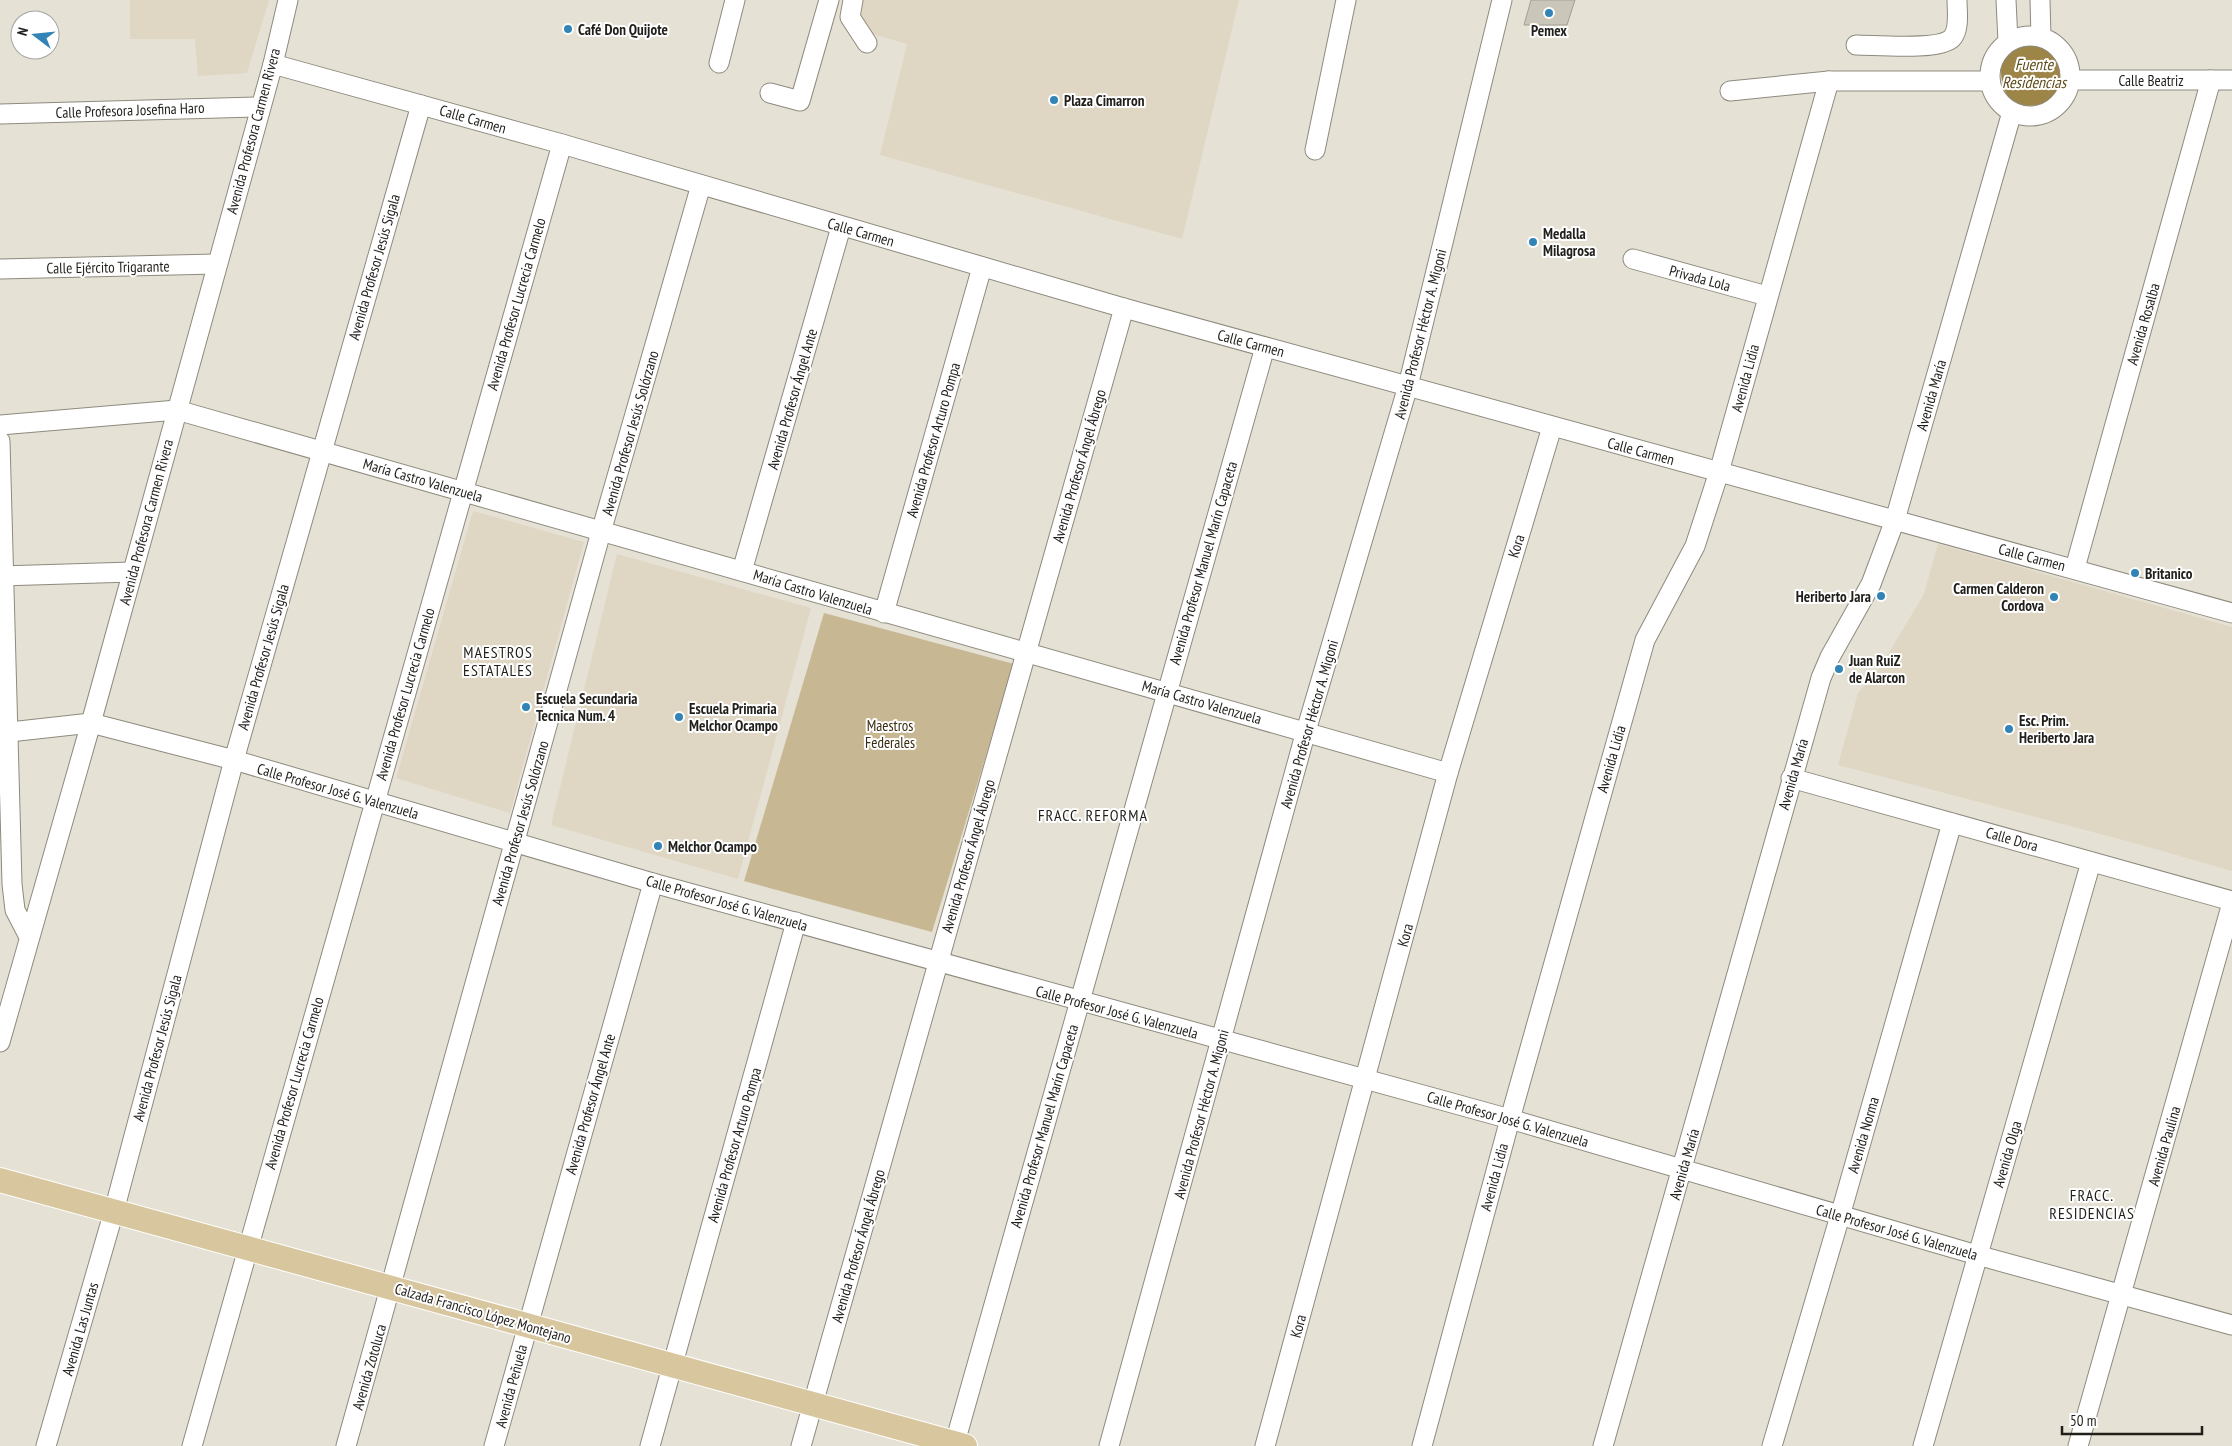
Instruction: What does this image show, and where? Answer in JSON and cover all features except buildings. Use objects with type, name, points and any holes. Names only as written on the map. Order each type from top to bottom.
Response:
[{"type":"main road","name":"Calzada Francisco López Montejano","points":[[0,1180],[958,1445]]},
{"type":"street","name":"Avenida Profesora Carmen Rivera","points":[[0,1040],[91,723],[216,264],[273,64],[288,0]]},
{"type":"street","points":[[719,63],[735,0]]},
{"type":"street","points":[[770,93],[800,101],[829,0]]},
{"type":"street","points":[[853,0],[850,17],[867,43]]},
{"type":"street","points":[[1315,150],[1346,0]]},
{"type":"street","name":"Avenida Profesor Héctor A. Migoni","points":[[1109,1446],[1306,731],[1408,386],[1502,0]]},
{"type":"street","points":[[1856,45],[1940,45],[1953,37],[1957,24],[1957,0]]},
{"type":"street","points":[[2006,0],[2008,42]]},
{"type":"street","points":[[2040,0],[2041,37]]},
{"type":"street","points":[[2018,37],[2041,37],[2054,43],[2064,53],[2070,66],[2070,80],[2066,95],[2056,107],[2042,115],[2027,117],[2012,112],[1997,99],[1990,81],[1994,59],[2008,42],[2018,37]]},
{"type":"street","name":"Calle Carmen","points":[[273,64],[562,144],[1124,308],[2075,568],[2232,613]]},
{"type":"street","name":"Calle Beatriz","points":[[2070,80],[2232,80]]},
{"type":"street","name":"Avenida Rosalba","points":[[2075,568],[2211,80]]},
{"type":"street","points":[[1730,91],[1829,82],[1990,81]]},
{"type":"street","name":"Avenida Lidia","points":[[1422,1446],[1510,1119],[1645,640],[1695,546],[1719,472],[1767,296],[1829,82]]},
{"type":"street","name":"Avenida Profesor Jesús Sigala","points":[[114,1211],[234,760],[421,105]]},
{"type":"street","name":"Calle Profesora Josefina Haro","points":[[0,114],[260,107]]},
{"type":"street","name":"Avenida María","points":[[1604,1446],[1791,778],[1824,671],[1871,584],[1895,520],[2012,112]]},
{"type":"street","name":"Avenida Profesor Lucrecia Carmelo","points":[[192,1446],[562,144]]},
{"type":"street","name":"Avenida Profesor Jesús Solórzano","points":[[391,1288],[601,532],[701,185]]},
{"type":"street","name":"Avenida Profesor Ángel Ante","points":[[742,571],[842,227]]},
{"type":"street","name":"Privada Lola","points":[[1633,259],[1767,296]]},
{"type":"street","name":"Calle Ejército Trigarante","points":[[0,269],[216,264]]},
{"type":"street","name":"Avenida Profesor Arturo Pompa","points":[[884,613],[982,267]]},
{"type":"street","name":"Avenida Profesor Ángel Ábrego","points":[[801,1446],[1124,308]]},
{"type":"street","name":"Avenida Profesor Manuel Marín Capaceta","points":[[958,1445],[1079,1002],[1265,347]]},
{"type":"street","points":[[0,425],[177,410]]},
{"type":"street","name":"María Castro Valenzuela","points":[[177,410],[1448,773]]},
{"type":"street","name":"Kora","points":[[1265,1446],[1448,773],[1552,426]]},
{"type":"street","points":[[0,441],[6,885],[15,910],[29,936]]},
{"type":"street","points":[[2,576],[132,572]]},
{"type":"street","name":"Calle Profesor José G. Valenzuela","points":[[4,733],[91,723],[234,760],[653,882],[1079,1002],[1510,1119],[1840,1216],[2232,1325]]},
{"type":"street","name":"Calle Dora","points":[[1791,778],[2232,902]]},
{"type":"street","name":"Avenida Norma","points":[[1772,1446],[1952,823]]},
{"type":"street","name":"Avenida Olga","points":[[1923,1446],[2091,862]]},
{"type":"street","name":"Avenida Profesor Ángel Ante","points":[[527,1325],[653,882]]},
{"type":"street","name":"Avenida Paulina","points":[[2078,1446],[2120,1295],[2157,1174],[2232,902]]},
{"type":"street","name":"Avenida Profesor Arturo Pompa","points":[[650,1446],[796,922]]},
{"type":"street","name":"Avenida Las Juntas","points":[[46,1446],[114,1211]]},
{"type":"street","name":"Avenida Zotoluca","points":[[346,1446],[391,1288]]},
{"type":"street","name":"Avenida Peñuela","points":[[494,1446],[527,1325]]},
{"type":"shaded area","points":[[130,0],[269,0],[247,73],[198,76],[195,39],[130,39]]},
{"type":"shaded area","name":"Plaza Cimarron","points":[[858,0],[1239,0],[1182,239],[880,155],[907,44],[850,27]]},
{"type":"shaded area","points":[[473,511],[584,542],[510,813],[396,778]]},
{"type":"shaded area","name":"Esc. Prim. Heriberto Jara","points":[[1938,544],[2232,627],[2232,871],[2138,844],[1838,765],[1858,693],[1879,669],[1924,594]]},
{"type":"shaded area","name":"Escuela Primaria Melchor Ocampo","points":[[617,554],[811,608],[738,879],[551,825]]},
{"type":"green space","name":"Maestros Federales","points":[[824,613],[1014,664],[932,932],[744,881]]},
{"type":"water","name":"Fuente Residencias","points":[[2039,40],[2052,43],[2061,51],[2068,65],[2065,89],[2052,104],[2020,106],[2011,100],[2006,93],[2001,74],[2001,64],[2009,48],[2016,43]]},
{"type":"place","name":"Pemex","points":[[1549,13]]},
{"type":"place","name":"Café Don Quijote","points":[[568,29]]},
{"type":"place","name":"Plaza Cimarron","points":[[1054,100]]},
{"type":"place","name":"Medalla Milagrosa","points":[[1533,242]]},
{"type":"place","name":"Britanico","points":[[2135,573]]},
{"type":"place","name":"Heriberto Jara","points":[[1881,596]]},
{"type":"place","name":"Carmen Calderon Cordova","points":[[2054,597]]},
{"type":"place","name":"Juan RuiZ de Alarcon","points":[[1839,669]]},
{"type":"place","name":"Escuela Secundaria Tecnica Num. 4","points":[[526,707]]},
{"type":"place","name":"Escuela Primaria Melchor Ocampo","points":[[679,717]]},
{"type":"place","name":"Esc. Prim. Heriberto Jara","points":[[2009,729]]},
{"type":"place","name":"Melchor Ocampo","points":[[658,846]]},
{"type":"district","name":"MAESTROS ESTATALES","points":[[498,661]]},
{"type":"district","name":"FRACC. REFORMA","points":[[1093,815]]},
{"type":"district","name":"FRACC. RESIDENCIAS","points":[[2092,1204]]}]
